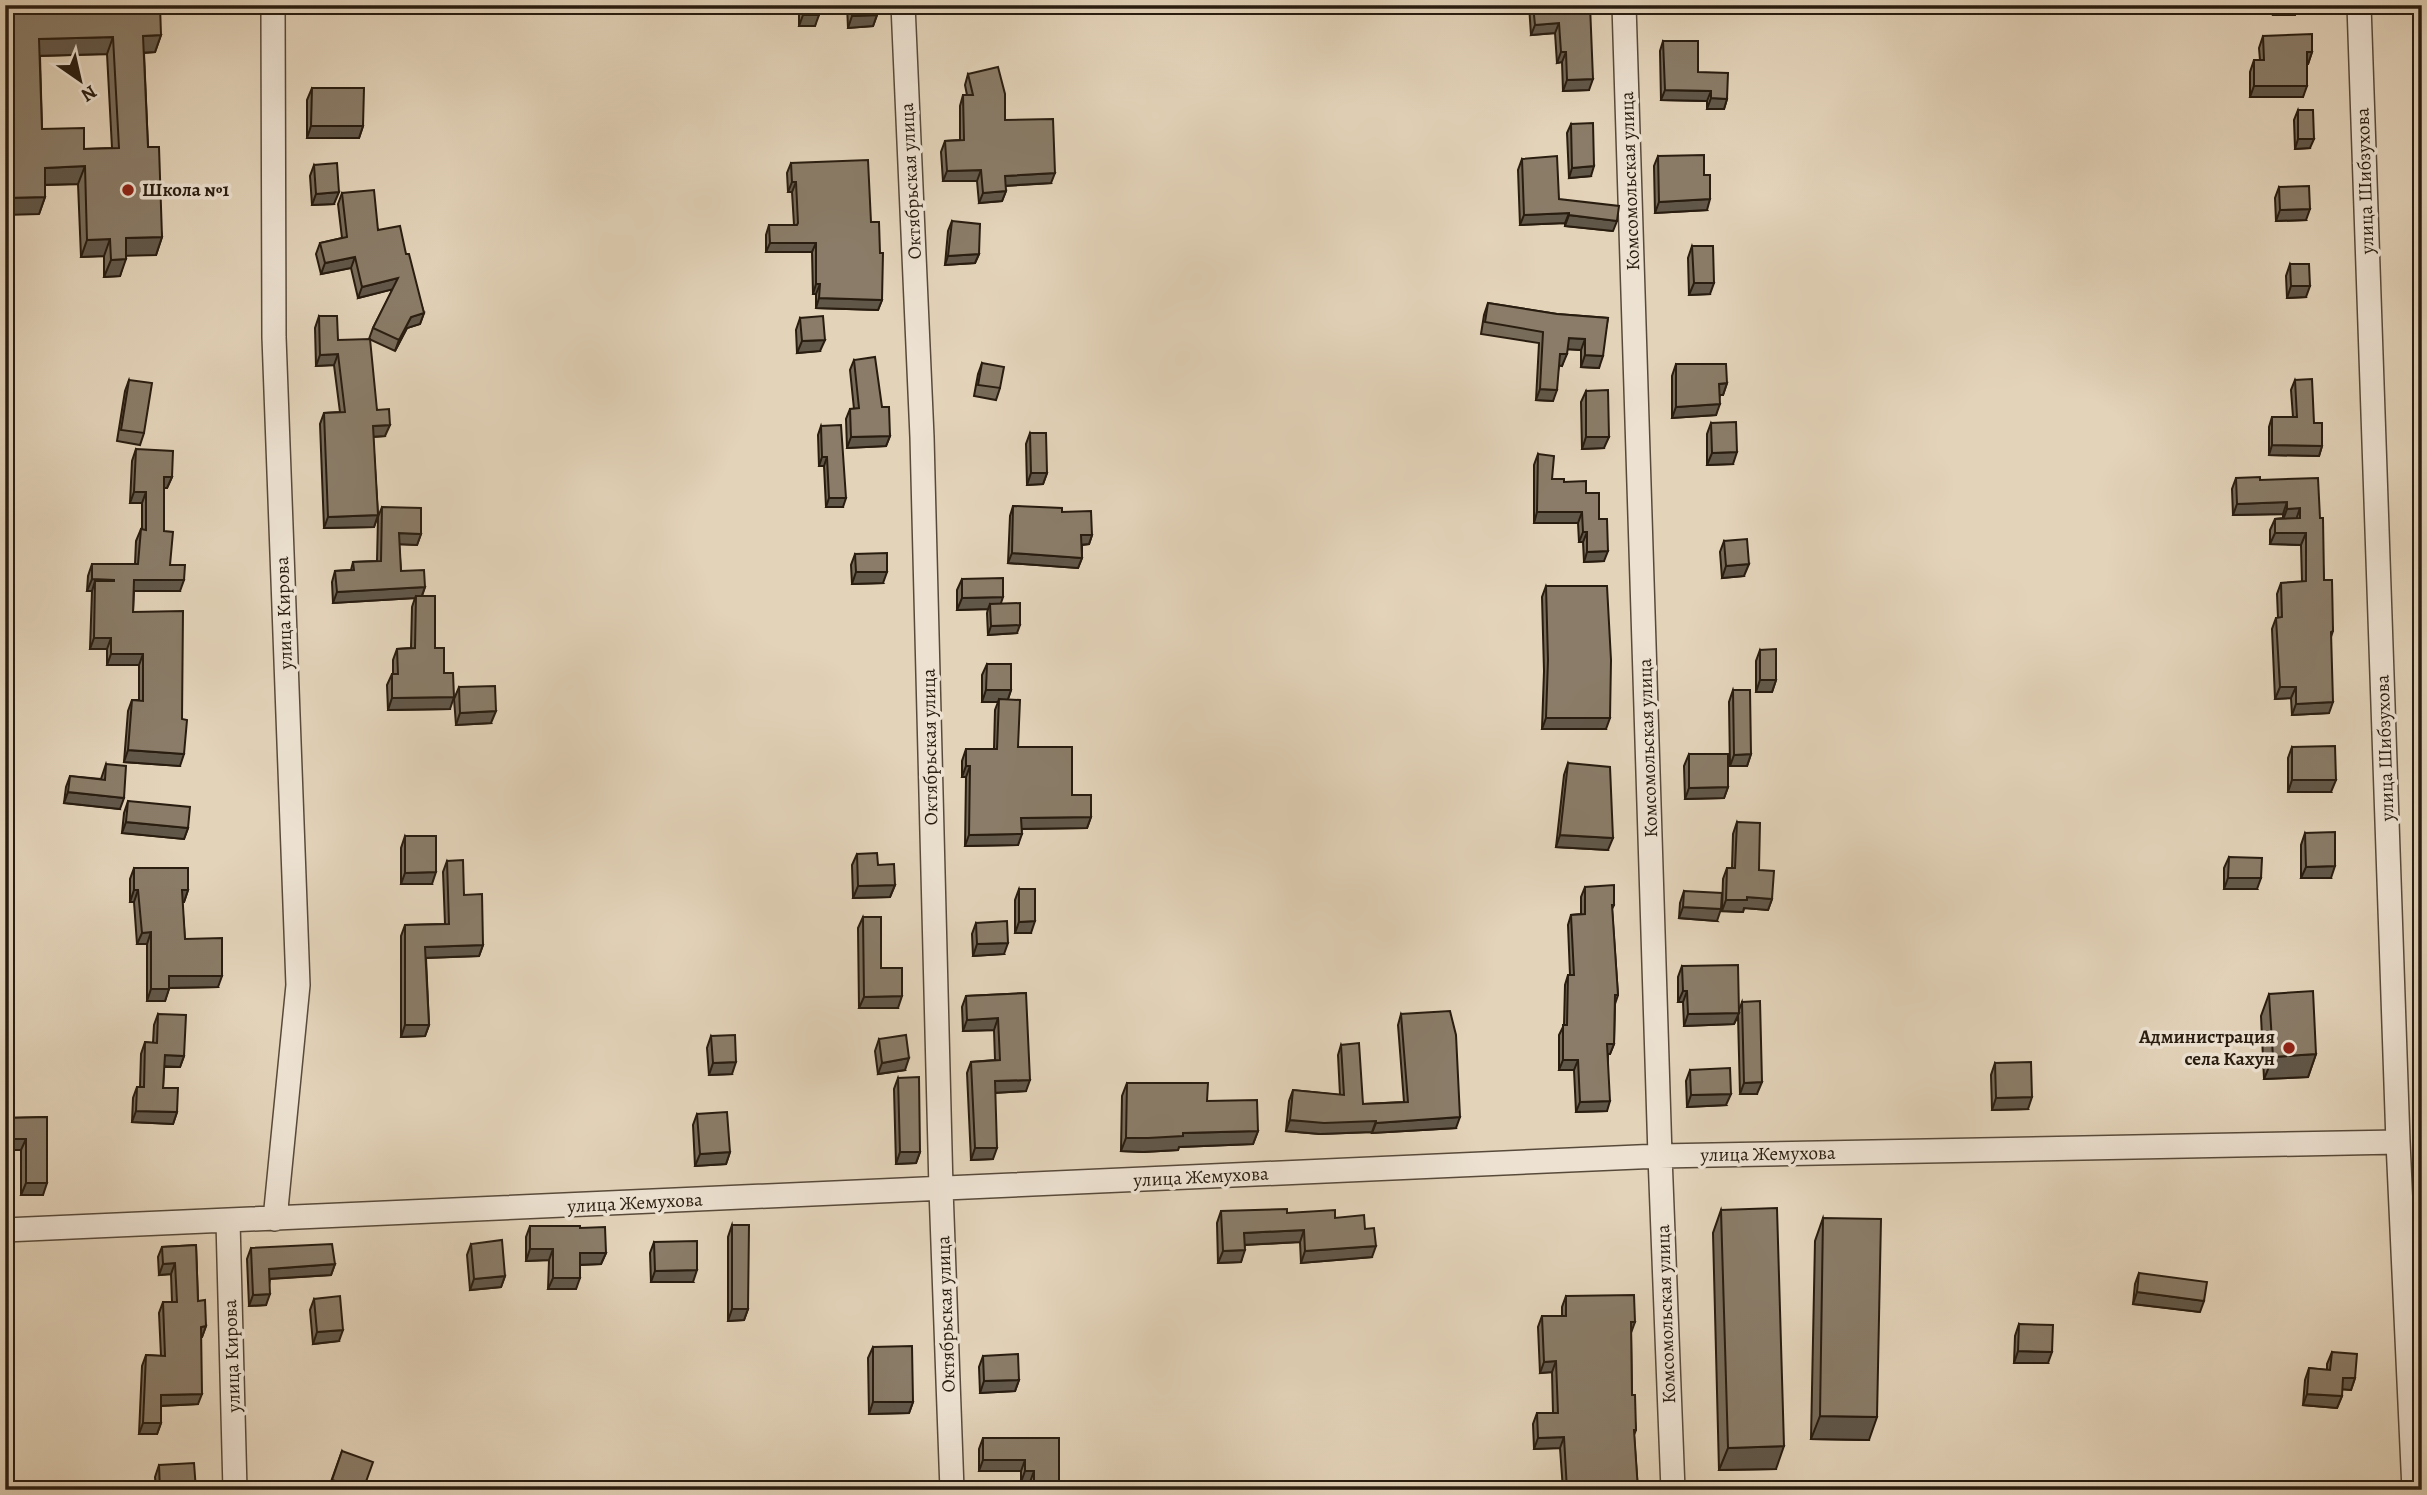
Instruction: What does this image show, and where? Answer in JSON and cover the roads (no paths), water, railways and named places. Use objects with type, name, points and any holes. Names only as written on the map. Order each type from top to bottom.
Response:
[{"type":"street","name":"улица Кирова","points":[[273,5],[274,337],[298,985],[275,1219]]},
{"type":"street","name":"Октябрьская улица","points":[[903,5],[922,437],[952,1490]]},
{"type":"street","name":"Комсомольская улица","points":[[1624,5],[1673,1490]]},
{"type":"street","name":"улица Шибзухова","points":[[2359,5],[2398,1142],[2414,1490]]},
{"type":"street","name":"улица Жемухова","points":[[5,1230],[1660,1156],[2398,1142]]},
{"type":"street","name":"улица Кирова","points":[[228,1221],[235,1490]]},
{"type":"place","name":"Школа №1","points":[[128,190]]},
{"type":"place","name":"Администрация села Кахун","points":[[2289,1048]]}]
